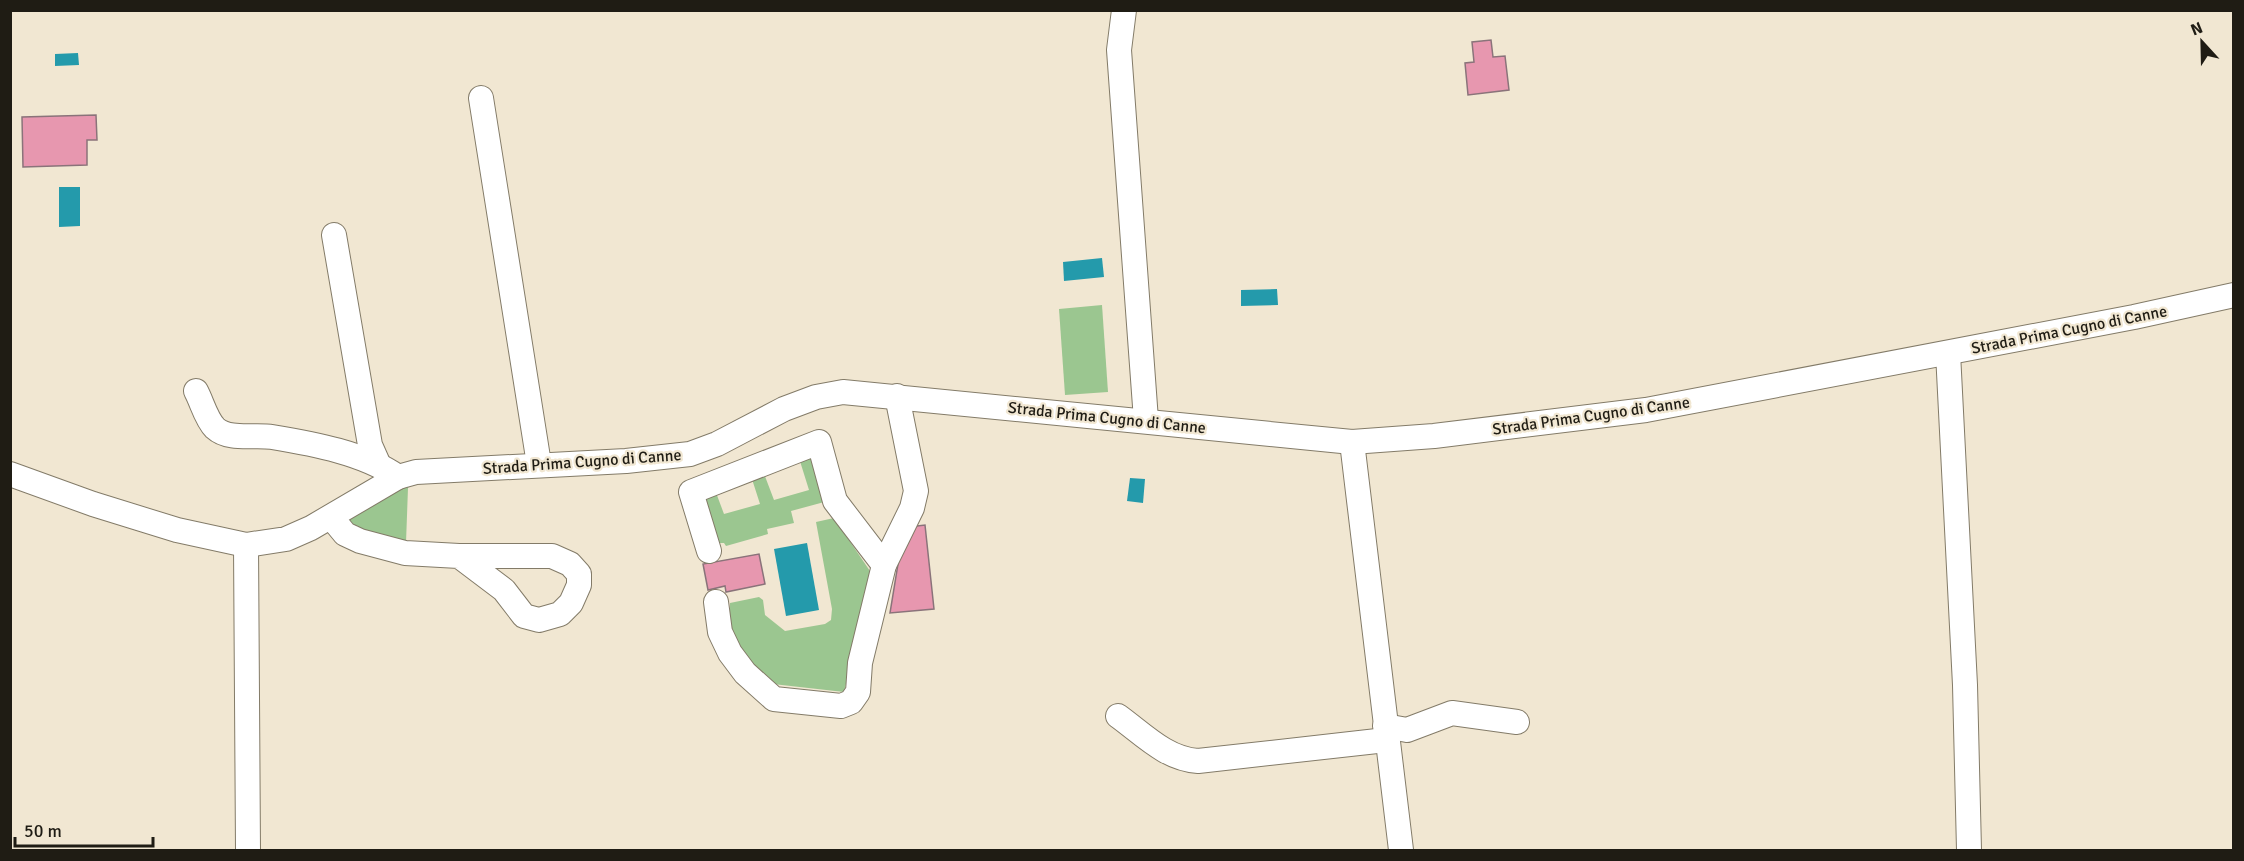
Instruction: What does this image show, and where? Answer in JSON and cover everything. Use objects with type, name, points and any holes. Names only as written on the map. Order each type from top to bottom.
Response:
[{"type":"street","points":[[1124,10],[1119,50],[1146,420]]},
{"type":"street","points":[[480,98],[539,464]]},
{"type":"street","points":[[334,235],[370,445],[378,463]]},
{"type":"street","name":"Strada Prima Cugno di Canne","points":[[10,474],[93,504],[177,530],[246,546],[286,539],[331,517],[398,477],[434,469],[626,461],[690,454],[717,444],[784,409],[816,396],[843,392],[1352,442],[1434,436],[1646,410],[1948,353],[2234,295]]},
{"type":"street","points":[[1948,353],[1965,685],[1970,850]]},
{"type":"street","points":[[196,391],[214,427],[225,435],[270,436],[378,463],[398,477]]},
{"type":"street","points":[[716,602],[720,632],[730,653],[745,673],[774,699],[841,706],[851,702],[858,692],[860,663],[884,565],[912,508],[916,491],[897,396]]},
{"type":"street","points":[[709,551],[691,492],[819,442],[835,501],[884,565]]},
{"type":"street","points":[[1352,442],[1401,850]]},
{"type":"street","points":[[331,517],[345,534],[360,541],[405,554],[459,556]]},
{"type":"street","points":[[246,546],[248,850]]},
{"type":"street","points":[[1118,716],[1167,753],[1184,760],[1198,761],[1407,730],[1452,713],[1517,722]]},
{"type":"green space","points":[[1102,305],[1108,392],[1065,395],[1059,309]]},
{"type":"green space","points":[[814,452],[828,501],[791,511],[794,523],[767,529],[768,534],[726,546],[724,543],[718,543],[700,495],[715,490],[724,514],[760,504],[751,476],[763,471],[774,500],[809,490],[799,458]]},
{"type":"green space","points":[[411,482],[408,488],[406,543],[360,531],[344,517]]},
{"type":"green space","points":[[834,518],[872,574],[844,692],[773,684],[740,651],[730,626],[730,603],[759,597],[763,600],[765,615],[785,631],[825,624],[831,620],[832,609],[816,522]]},
{"type":"water","points":[[78,53],[79,65],[55,66],[55,54]]},
{"type":"water","points":[[59,187],[80,187],[80,226],[59,227]]},
{"type":"water","points":[[1102,258],[1104,277],[1064,281],[1063,262]]},
{"type":"water","points":[[1277,289],[1278,305],[1241,306],[1241,290]]},
{"type":"water","points":[[1130,478],[1145,479],[1143,503],[1127,501]]},
{"type":"water","points":[[807,543],[819,610],[786,616],[774,549]]},
{"type":"building","points":[[1491,40],[1493,57],[1505,56],[1509,90],[1468,95],[1465,63],[1474,62],[1472,42]]},
{"type":"building","points":[[96,115],[97,140],[87,140],[87,165],[23,167],[22,117]]},
{"type":"building","points":[[925,525],[934,609],[890,613],[899,558],[909,527]]},
{"type":"building","points":[[759,554],[765,584],[726,592],[725,586],[708,590],[703,564]]}]
